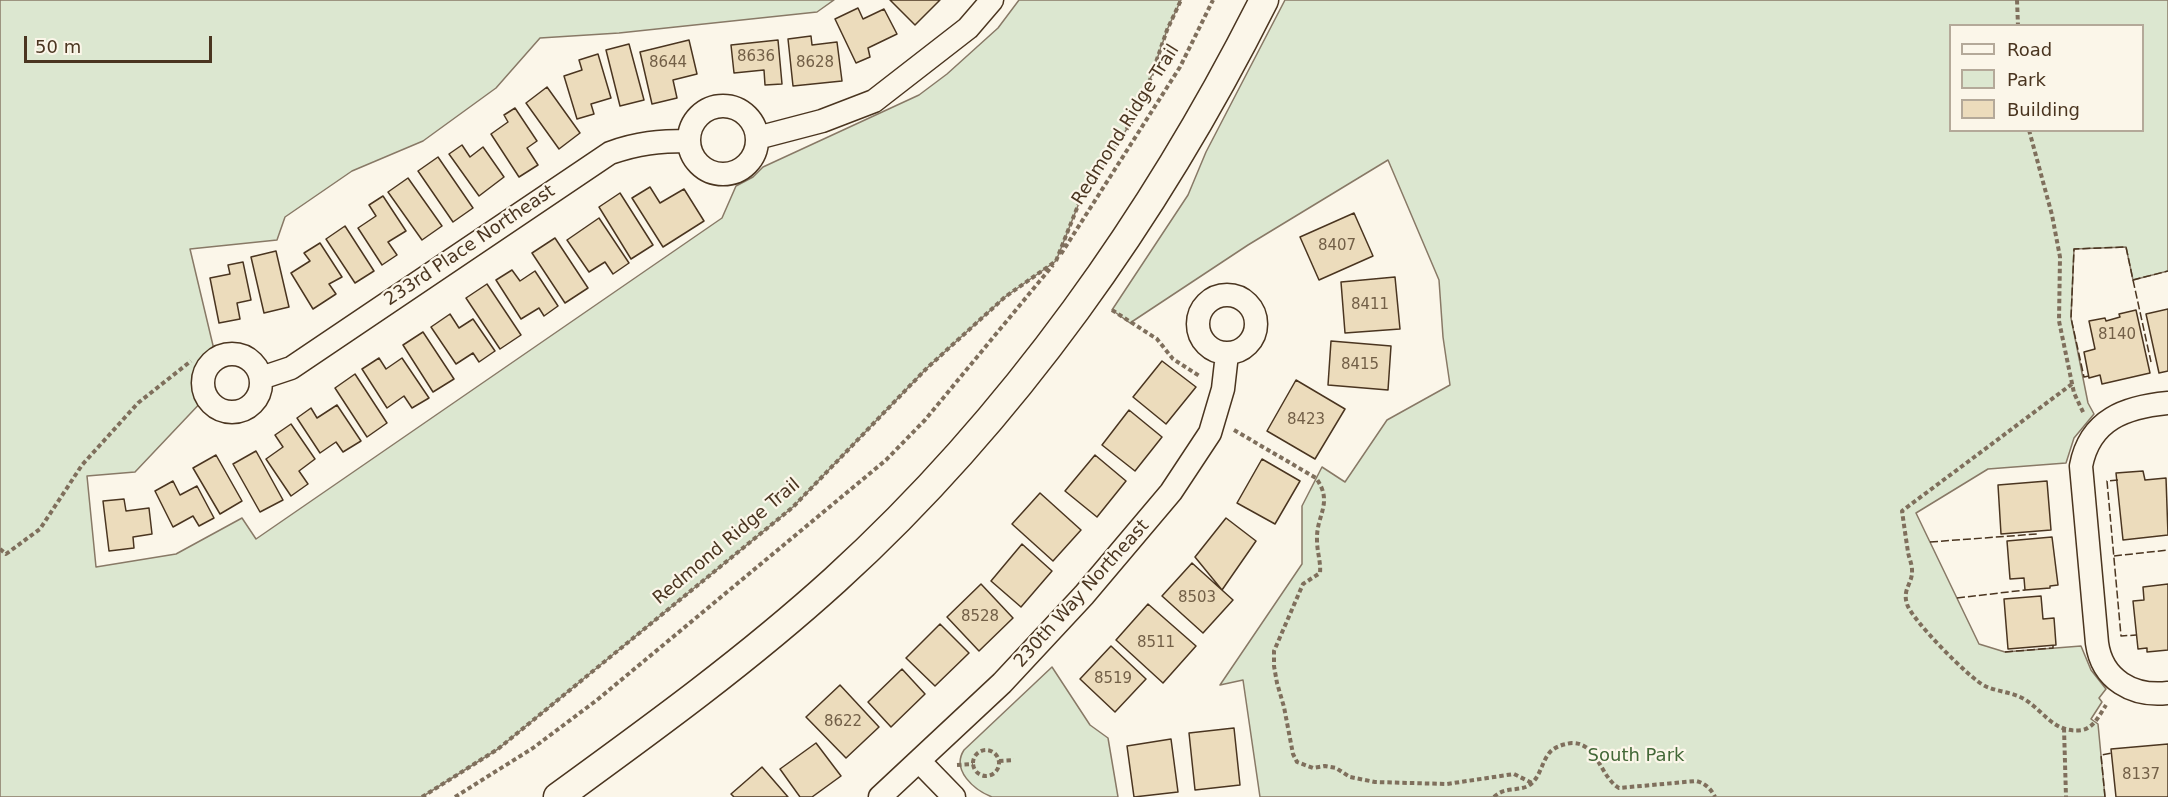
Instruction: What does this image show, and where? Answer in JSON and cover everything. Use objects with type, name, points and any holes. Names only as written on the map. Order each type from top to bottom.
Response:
[{"type":"street","points":[[757,138],[822,121],[874,101],[968,28],[992,0]]},
{"type":"street","points":[[558,797],[756,649],[826,588],[902,516],[970,441],[1032,367],[1090,289],[1142,213],[1185,146],[1264,0]]},
{"type":"street","points":[[728,106],[748,117],[757,138],[756,149],[744,167],[725,174],[715,174],[702,167],[695,160],[689,141],[690,130],[696,119],[705,111],[728,106]]},
{"type":"street","name":"233rd Place Northeast","points":[[261,378],[291,368],[610,153],[632,145],[658,141],[689,141]]},
{"type":"street","name":"230th Way Northeast","points":[[880,797],[1010,675],[1084,595],[1171,492],[1210,433],[1219,408],[1227,354]]},
{"type":"street","points":[[2168,403],[2140,407],[2093,425],[2081,465],[2098,650],[2108,669],[2121,684],[2136,692],[2168,693]]},
{"type":"street","points":[[919,761],[954,797]]},
{"type":"path","name":"Redmond Ridge Trail","points":[[422,797],[498,749],[793,507],[927,368],[1005,297],[1056,261],[1081,198],[1140,109],[1167,30],[1181,0]]},
{"type":"path","name":"Redmond Ridge Trail","points":[[455,797],[533,748],[597,700],[886,460],[925,420],[1056,261],[1180,67],[1212,0]]},
{"type":"path","points":[[2017,0],[2018,24]]},
{"type":"path","points":[[2030,132],[2052,215],[2060,257],[2059,321],[2072,384],[2079,405],[2093,425]]},
{"type":"path","points":[[1112,310],[1156,339],[1173,359],[1199,376]]},
{"type":"path","points":[[0,549],[6,554],[40,529],[82,465],[138,403],[191,361]]},
{"type":"path","points":[[2072,384],[1902,512],[1913,568],[1912,578],[1906,587],[1907,606],[1934,639],[1972,677],[1984,686],[2019,696],[2055,726],[2073,730],[2085,729],[2093,723],[2106,705]]},
{"type":"path","points":[[1232,429],[1316,478],[1323,488],[1325,504],[1317,538],[1320,573],[1303,584],[1274,651],[1277,683],[1293,754],[1297,762],[1313,768],[1325,765],[1336,768],[1350,777],[1376,782],[1447,784],[1514,774],[1532,783]]},
{"type":"path","points":[[2064,728],[2066,797]]},
{"type":"path","points":[[1494,797],[1503,790],[1524,787],[1532,783],[1551,751],[1565,743],[1578,743],[1591,750],[1608,780],[1619,788],[1696,781],[1702,782],[1711,789],[1715,797]]},
{"type":"path","points":[[973,764],[976,755],[987,750],[995,754],[999,761]]},
{"type":"path","points":[[999,761],[1014,760]]},
{"type":"path","points":[[973,764],[979,773],[987,776],[994,772],[999,761]]},
{"type":"path","points":[[957,765],[973,764]]},
{"type":"green space","points":[[0,0],[834,0],[817,12],[619,33],[540,38],[496,88],[423,141],[352,171],[285,217],[277,240],[190,249],[216,358],[204,376],[206,397],[135,472],[87,476],[96,567],[176,554],[242,518],[256,539],[722,218],[736,186],[753,177],[763,167],[919,95],[947,74],[998,28],[1019,0],[1181,0],[1167,30],[1140,109],[1081,198],[1056,261],[1005,297],[927,368],[793,507],[498,749],[422,797],[0,797]]},
{"type":"green space","name":"South Park","points":[[1285,0],[2168,0],[2168,271],[2133,280],[2126,247],[2074,249],[2071,318],[2088,403],[2094,414],[2074,438],[2066,463],[1988,469],[1916,513],[1979,644],[2005,652],[2081,646],[2091,670],[2106,689],[2099,698],[2102,702],[2091,719],[2098,724],[2105,797],[1260,797],[1243,680],[1220,685],[1302,564],[1302,506],[1322,467],[1345,482],[1387,420],[1450,385],[1443,337],[1439,280],[1388,160],[1248,245],[1130,323],[1112,310],[1188,195],[1206,152]]},
{"type":"green space","points":[[1052,667],[1090,725],[1108,738],[1118,797],[992,797],[978,790],[962,772],[960,765],[964,750]]},
{"type":"building","points":[[890,0],[940,0],[915,25]]},
{"type":"building","points":[[858,8],[863,19],[884,9],[897,34],[868,48],[870,57],[856,63],[835,19]]},
{"type":"building","points":[[811,36],[812,45],[837,42],[842,81],[793,86],[788,39]]},
{"type":"building","points":[[689,40],[697,74],[673,80],[677,98],[652,104],[640,52]]},
{"type":"building","points":[[778,40],[782,84],[765,85],[764,70],[734,73],[731,45]]},
{"type":"building","points":[[629,44],[644,100],[620,106],[606,50]]},
{"type":"building","points":[[598,54],[611,98],[591,104],[594,114],[577,119],[564,76],[582,70],[579,60]]},
{"type":"building","points":[[547,87],[580,133],[559,149],[526,103]]},
{"type":"building","points":[[515,108],[537,141],[527,148],[538,165],[519,177],[491,134],[508,122],[504,115]]},
{"type":"building","points":[[462,145],[470,157],[483,147],[504,177],[479,196],[449,154]]},
{"type":"building","points":[[438,157],[473,208],[453,222],[418,171]]},
{"type":"building","points":[[408,178],[442,226],[422,240],[388,192]]},
{"type":"building","points":[[650,187],[660,203],[684,189],[704,221],[663,247],[632,198]]},
{"type":"building","points":[[620,193],[653,245],[631,259],[599,207]]},
{"type":"building","points":[[383,196],[406,231],[388,242],[397,255],[382,265],[358,228],[376,216],[369,205]]},
{"type":"building","points":[[1354,213],[1373,256],[1319,280],[1300,237]]},
{"type":"building","points":[[599,218],[629,263],[613,274],[605,262],[589,272],[567,240]]},
{"type":"building","points":[[345,226],[374,271],[355,283],[326,239]]},
{"type":"building","points":[[555,238],[588,288],[565,303],[532,253]]},
{"type":"building","points":[[320,243],[342,277],[329,284],[336,294],[313,309],[291,273],[310,261],[304,253]]},
{"type":"building","points":[[276,251],[289,307],[264,313],[251,257]]},
{"type":"building","points":[[243,262],[251,300],[237,303],[240,319],[219,323],[210,278],[230,274],[228,265]]},
{"type":"building","points":[[512,270],[520,281],[535,271],[558,306],[544,316],[539,308],[521,319],[496,280]]},
{"type":"building","points":[[1395,277],[1400,329],[1345,333],[1341,282]]},
{"type":"building","points":[[487,284],[521,335],[500,349],[466,298]]},
{"type":"building","points":[[2168,309],[2168,371],[2159,373],[2146,314]]},
{"type":"building","points":[[2136,310],[2150,373],[2102,384],[2100,375],[2089,378],[2084,352],[2095,349],[2089,321],[2105,318],[2106,321],[2120,317],[2119,314]]},
{"type":"building","points":[[450,314],[459,328],[473,319],[495,351],[479,362],[473,353],[456,364],[431,327]]},
{"type":"building","points":[[423,332],[454,379],[433,392],[403,345]]},
{"type":"building","points":[[1331,341],[1391,346],[1388,390],[1328,385]]},
{"type":"building","points":[[379,358],[386,369],[402,358],[429,398],[412,408],[404,396],[387,408],[362,369]]},
{"type":"building","points":[[1162,361],[1196,387],[1166,424],[1133,397]]},
{"type":"building","points":[[355,374],[387,423],[367,437],[335,388]]},
{"type":"building","points":[[1296,380],[1345,409],[1315,459],[1267,431]]},
{"type":"building","points":[[337,405],[361,441],[343,452],[336,442],[320,453],[297,418],[311,408],[317,418]]},
{"type":"building","points":[[1129,410],[1162,437],[1135,471],[1102,445]]},
{"type":"building","points":[[291,424],[315,459],[299,471],[308,484],[291,496],[266,459],[283,447],[275,435]]},
{"type":"building","points":[[256,451],[283,500],[260,512],[233,464]]},
{"type":"building","points":[[216,455],[242,501],[220,514],[193,468]]},
{"type":"building","points":[[1095,455],[1126,481],[1097,517],[1065,491]]},
{"type":"building","points":[[1262,459],[1300,481],[1275,524],[1237,503]]},
{"type":"building","points":[[2143,471],[2145,480],[2166,478],[2168,535],[2123,540],[2116,473]]},
{"type":"building","points":[[173,481],[180,495],[197,486],[214,518],[199,526],[193,516],[173,527],[155,491]]},
{"type":"building","points":[[2047,481],[2051,530],[2001,534],[1998,485]]},
{"type":"building","points":[[1040,493],[1081,530],[1053,561],[1012,524]]},
{"type":"building","points":[[124,499],[126,511],[149,508],[152,534],[133,537],[134,548],[109,551],[103,501]]},
{"type":"building","points":[[1226,518],[1256,541],[1222,590],[1195,557]]},
{"type":"building","points":[[2052,537],[2058,585],[2025,590],[2024,578],[2010,579],[2007,541]]},
{"type":"building","points":[[1022,544],[1052,571],[1021,607],[991,581]]},
{"type":"building","points":[[1192,563],[1233,600],[1203,633],[1162,596]]},
{"type":"building","points":[[981,584],[1013,618],[979,651],[947,617]]},
{"type":"building","points":[[2168,584],[2168,650],[2147,652],[2147,648],[2138,649],[2133,601],[2144,600],[2143,587]]},
{"type":"building","points":[[2041,596],[2043,619],[2054,618],[2056,645],[2008,649],[2004,599]]},
{"type":"building","points":[[1148,604],[1196,646],[1163,683],[1116,640]]},
{"type":"building","points":[[940,624],[969,653],[935,686],[906,658]]},
{"type":"building","points":[[1111,646],[1146,679],[1115,712],[1080,679]]},
{"type":"building","points":[[902,669],[925,694],[891,727],[868,702]]},
{"type":"building","points":[[840,685],[879,727],[846,758],[806,717]]},
{"type":"building","points":[[1234,728],[1240,785],[1195,790],[1189,733]]},
{"type":"building","points":[[1171,739],[1178,792],[1134,797],[1127,746]]},
{"type":"building","points":[[816,743],[841,776],[812,797],[800,797],[780,769]]},
{"type":"building","points":[[2168,744],[2168,797],[2116,797],[2111,749]]},
{"type":"building","points":[[762,767],[788,797],[734,797],[731,794]]},
{"type":"fence","points":[[2089,376],[2084,377],[2071,318],[2074,249],[2126,247],[2133,280],[2168,271]]},
{"type":"fence","points":[[2133,280],[2151,362]]},
{"type":"fence","points":[[2118,480],[2107,481],[2121,636],[2136,635]]},
{"type":"fence","points":[[1930,542],[2037,534]]},
{"type":"fence","points":[[2114,556],[2168,550]]},
{"type":"fence","points":[[1957,598],[2025,590]]},
{"type":"fence","points":[[2005,652],[2053,648],[2053,645]]},
{"type":"fence","points":[[2105,797],[2101,755],[2112,753]]}]
